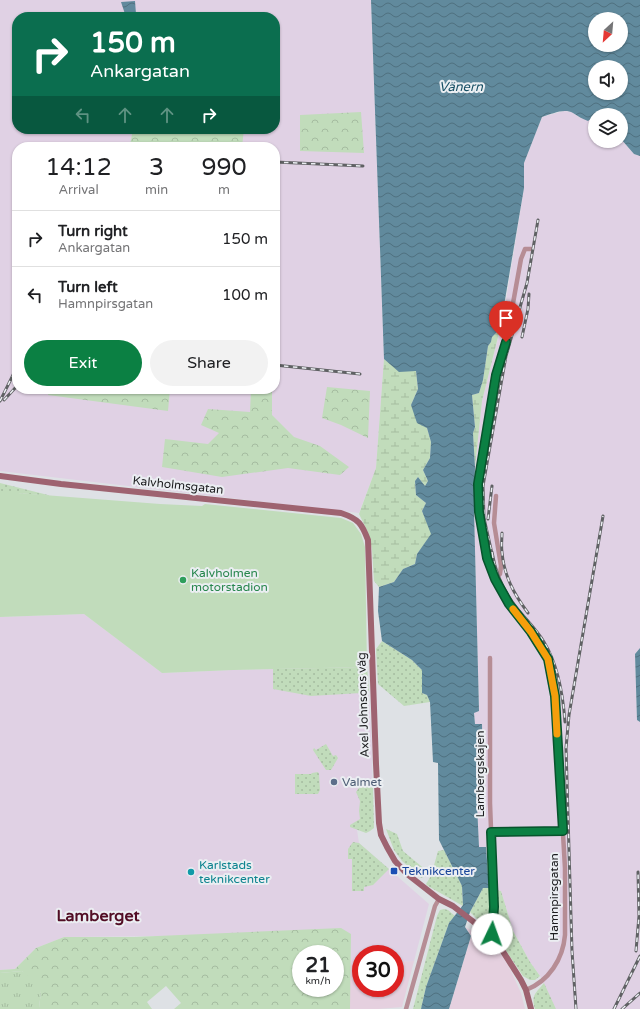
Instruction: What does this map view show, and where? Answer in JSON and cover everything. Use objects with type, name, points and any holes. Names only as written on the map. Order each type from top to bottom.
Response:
[{"type":"street","name":"Hamnpirsgatan","points":[[526,990],[537,985],[545,978],[557,962],[562,953],[565,935],[565,868],[555,696],[548,659],[531,632],[509,604],[495,579],[487,558],[479,512],[478,484],[496,375],[506,342],[521,259],[525,249],[531,249]]},
{"type":"street","name":"Kalvholmsgatan","points":[[0,476],[61,484],[341,513],[352,517]]},
{"type":"street","points":[[495,579],[500,574],[501,566],[494,523],[496,496]]},
{"type":"street","name":"Axel Johnsons väg","points":[[352,517],[363,526],[368,540],[376,764],[381,835],[395,861],[407,874],[439,899],[453,906],[477,924],[502,950],[513,966],[526,990],[531,1009]]},
{"type":"street","name":"Lambergskajen","points":[[490,658],[490,803],[494,907],[492,934],[490,937]]},
{"type":"street","points":[[491,832],[563,831]]},
{"type":"street","points":[[406,1009],[435,906],[439,899]]},
{"type":"shaded area","points":[[0,0],[371,0],[384,359],[376,468],[359,513],[0,471]]},
{"type":"shaded area","points":[[564,111],[572,112],[580,118],[588,119],[588,148],[628,147],[634,154],[640,156],[640,648],[635,654],[637,720],[640,722],[640,1009],[556,1009],[540,976],[530,962],[513,931],[501,891],[489,888],[486,847],[479,847],[477,803],[484,803],[483,778],[476,778],[476,765],[482,765],[482,724],[475,724],[474,712],[479,711],[474,509],[475,467],[482,401],[503,319],[524,188],[524,163],[542,117]]},
{"type":"shaded area","points":[[84,614],[162,673],[367,667],[372,744],[373,828],[357,830],[359,843],[429,904],[414,961],[404,962],[404,945],[352,945],[352,964],[350,964],[351,934],[64,937],[36,948],[15,969],[0,970],[0,617]]},
{"type":"shaded area","points":[[465,927],[480,935],[503,957],[521,993],[525,1009],[449,1009],[471,936]]},
{"type":"shaded area","points":[[414,961],[402,1007],[350,1009],[350,964],[352,964],[352,997],[404,997],[404,962]]},
{"type":"green space","points":[[361,112],[364,153],[300,151],[300,115]]},
{"type":"green space","points":[[132,134],[243,134],[243,142],[131,142]]},
{"type":"green space","points":[[500,329],[482,401],[475,467],[473,433],[475,427],[472,395],[479,393],[483,380],[488,346],[492,337]]},
{"type":"green space","points":[[384,359],[399,371],[416,371],[418,389],[411,405],[427,428],[431,442],[430,458],[423,470],[428,481],[425,486],[418,477],[415,481],[416,495],[426,503],[422,511],[432,534],[417,554],[415,564],[403,569],[394,582],[379,587],[374,581],[372,549],[368,532],[359,514],[376,468]]},
{"type":"green space","points":[[327,387],[370,391],[368,438],[322,418]]},
{"type":"green space","points":[[48,394],[170,394],[168,411]]},
{"type":"green space","points":[[251,394],[272,394],[272,415],[294,437],[320,446],[349,467],[340,475],[288,468],[222,477],[162,467],[165,439],[208,444],[219,433],[201,425],[208,409],[250,412]]},
{"type":"green space","points":[[0,483],[52,496],[0,493]]},
{"type":"green space","name":"Kalvholmen motorstadion","points":[[0,493],[18,493],[160,504],[202,506],[205,504],[341,518],[353,523],[361,534],[365,547],[367,667],[162,673],[84,614],[0,617]]},
{"type":"green space","points":[[382,641],[412,660],[422,670],[422,693],[427,695],[430,702],[404,706],[378,684],[376,649]]},
{"type":"green space","points":[[367,667],[369,691],[361,693],[311,696],[273,689],[273,669]]},
{"type":"green space","points":[[326,744],[333,756],[336,755],[338,758],[331,770],[326,770],[313,750],[314,748],[316,750]]},
{"type":"green space","points":[[318,772],[320,790],[318,794],[295,794],[295,774],[311,774]]},
{"type":"green space","points":[[361,785],[373,786],[374,828],[366,833],[350,827],[350,825],[360,819],[360,801],[356,792]]},
{"type":"green space","points":[[386,829],[397,834],[403,851],[427,871],[423,877],[421,878],[402,861],[394,850]]},
{"type":"green space","points":[[353,842],[359,843],[389,869],[373,885],[364,887],[364,891],[352,891],[352,859],[348,859],[348,849]]},
{"type":"green space","points":[[444,850],[462,886],[463,906],[426,884],[431,876],[438,851]]},
{"type":"green space","points":[[483,888],[489,888],[490,918],[489,921],[483,925],[470,912]]},
{"type":"green space","points":[[496,890],[501,891],[513,931],[530,962],[540,976],[535,980],[530,980],[523,976],[501,943],[498,931]]},
{"type":"green space","points":[[440,910],[448,910],[455,916],[449,923],[426,987],[421,1009],[413,1009],[437,916]]},
{"type":"green space","points":[[341,928],[351,934],[350,1009],[174,1009],[181,1003],[166,986],[147,1002],[152,1009],[39,1009],[41,991],[22,971],[0,973],[0,970],[15,969],[36,948],[64,937],[134,937]]},
{"type":"green space","points":[[22,971],[40,984],[41,991],[39,1009],[0,1009],[0,973]]},
{"type":"green space","points":[[544,983],[556,1009],[535,1009],[533,1001],[536,992]]},
{"type":"water","name":"Vänern","points":[[371,0],[640,0],[640,156],[634,154],[628,147],[628,108],[588,108],[588,121],[566,111],[542,117],[524,163],[524,188],[500,329],[492,337],[488,346],[483,380],[479,393],[472,395],[475,427],[473,433],[475,467],[474,509],[479,711],[474,713],[475,724],[482,724],[483,765],[476,765],[476,778],[484,778],[485,803],[477,804],[479,847],[486,847],[489,888],[483,888],[470,912],[465,927],[471,936],[449,1009],[421,1009],[426,987],[449,923],[463,905],[462,886],[439,840],[438,763],[433,762],[430,702],[427,695],[422,693],[422,670],[412,660],[382,641],[378,611],[379,587],[394,582],[403,569],[415,564],[417,554],[431,534],[422,511],[426,503],[416,495],[415,481],[418,477],[425,486],[428,481],[423,470],[430,458],[431,442],[427,428],[417,423],[411,405],[418,389],[416,371],[399,372],[384,359]]},
{"type":"water","points":[[135,1],[136,12],[124,12],[121,2]]},
{"type":"water","points":[[640,648],[640,722],[637,720],[635,654]]},
{"type":"railway","points":[[280,162],[363,166]]},
{"type":"railway","points":[[493,558],[484,518],[483,486],[506,356],[527,283],[538,220]]},
{"type":"railway","points":[[522,337],[528,309],[529,294]]},
{"type":"railway","points":[[280,366],[360,374]]},
{"type":"railway","points":[[0,401],[12,377]]},
{"type":"railway","points":[[4,400],[12,391]]},
{"type":"railway","points":[[488,519],[492,486]]},
{"type":"railway","points":[[576,1009],[572,951],[566,748],[569,715],[603,516]]},
{"type":"railway","points":[[502,533],[503,561],[507,577],[518,599],[528,613]]},
{"type":"railway","points":[[492,552],[501,583],[507,595],[544,642],[553,660],[561,690],[565,722]]},
{"type":"railway","points":[[636,951],[639,916],[638,872]]},
{"type":"railway","points":[[614,1009],[640,956]]},
{"type":"railway","points":[[622,1009],[640,993]]},
{"type":"slow traffic","points":[[513,609],[531,632],[548,659],[555,696],[557,734]]},
{"type":"place","name":"Kalvholmen motorstadion","points":[[183,580]]},
{"type":"place","name":"Valmet","points":[[334,782]]},
{"type":"place","name":"Teknikcenter","points":[[394,871]]},
{"type":"place","name":"Karlstads teknikcenter","points":[[191,872]]},
{"type":"district","name":"Lamberget","points":[[98,916]]},
{"type":"route","points":[[492,934],[494,907],[491,832],[563,831],[555,696],[548,659],[531,632],[509,604],[495,579],[487,558],[479,512],[478,484],[496,375],[506,342]]}]
